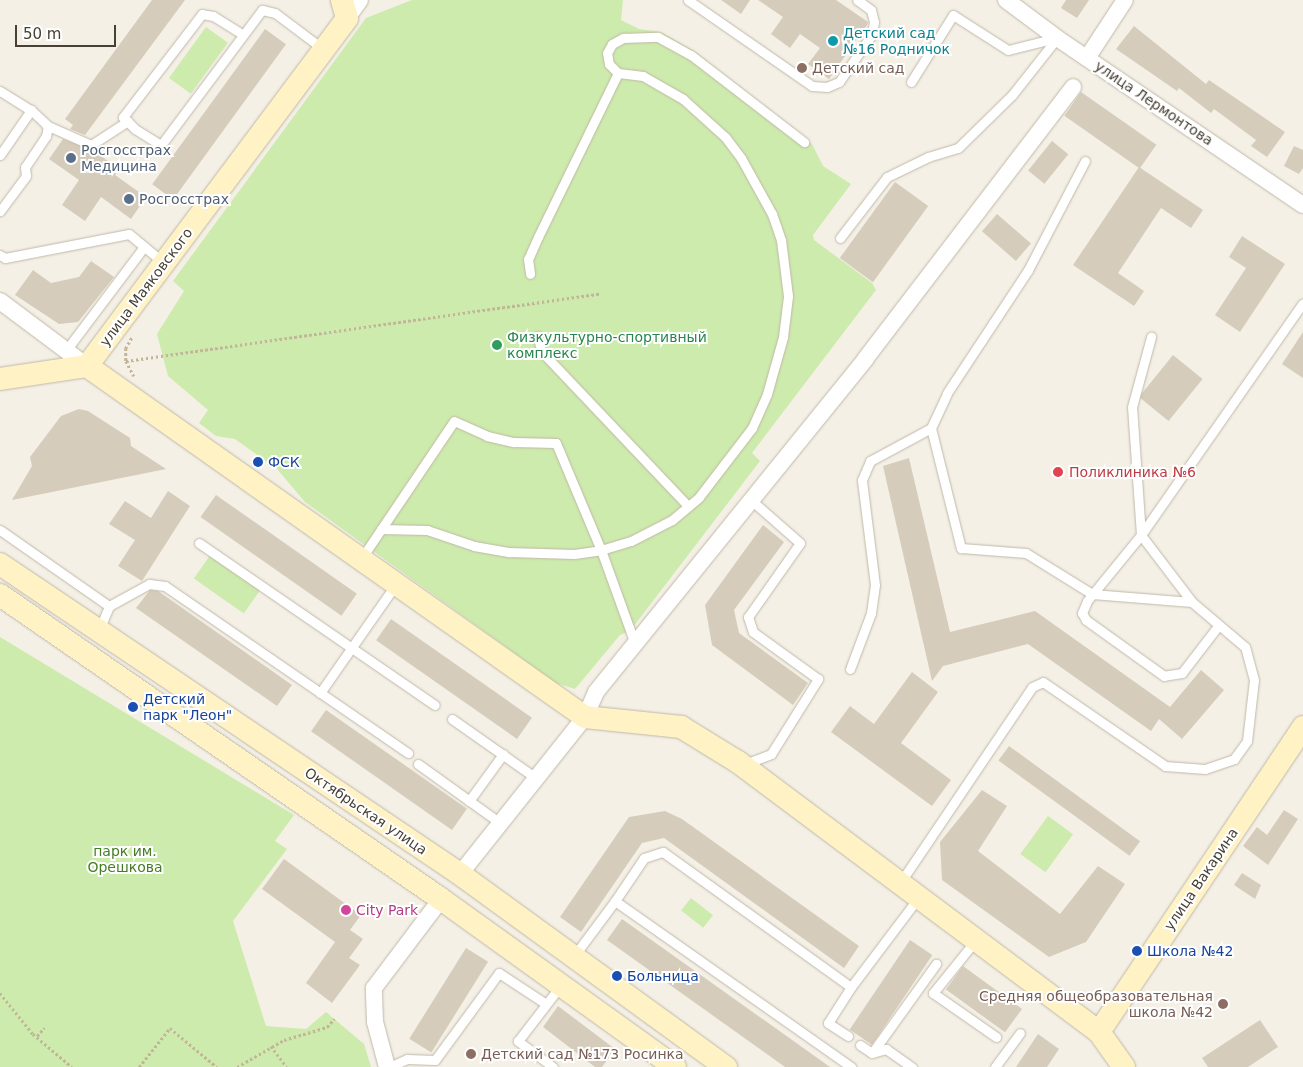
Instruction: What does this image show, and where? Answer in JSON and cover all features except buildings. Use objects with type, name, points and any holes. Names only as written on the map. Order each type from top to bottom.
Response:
[{"type":"street","name":"улица Маяковского","points":[[87,366],[323,50],[344,9],[360,0]]},
{"type":"street","name":"улица Лермонтова","points":[[1006,0],[1057,38],[1303,205]]},
{"type":"street","points":[[1087,58],[1125,0]]},
{"type":"street","points":[[460,874],[585,717],[596,692],[866,358],[1073,86]]},
{"type":"street","points":[[0,301],[67,349],[87,366],[585,717],[682,727],[742,765],[1099,1032],[1124,1067]]},
{"type":"street","points":[[0,379],[87,366]]},
{"type":"street","name":"Октябрьская улица","points":[[0,564],[460,874],[726,1067]]},
{"type":"street","name":"Октябрьская улица","points":[[0,595],[441,899],[675,1067]]},
{"type":"street","points":[[195,729],[212,706]]},
{"type":"street","name":"улица Вакарина","points":[[1099,1032],[1303,727]]},
{"type":"street","points":[[388,1067],[375,1022],[374,988],[441,899]]},
{"type":"lane","points":[[688,0],[812,86],[827,87],[838,82],[872,34],[874,22],[871,10],[857,0]]},
{"type":"lane","points":[[242,34],[213,16],[202,14],[123,117],[161,144],[242,34],[262,10],[269,10],[323,50]]},
{"type":"lane","points":[[911,82],[953,15],[1008,50],[1057,38]]},
{"type":"lane","points":[[381,529],[427,530],[474,546],[509,552],[574,554],[601,550],[653,530],[672,520],[688,506],[737,451],[752,428],[767,394],[782,337],[788,296],[786,268],[772,214],[756,182],[725,137],[690,105],[659,84],[643,76],[618,73],[609,64],[607,53],[612,44],[623,38],[658,36],[691,55],[804,142]]},
{"type":"lane","points":[[840,238],[886,177],[928,157],[958,148],[1012,95],[1057,38]]},
{"type":"lane","points":[[530,274],[528,259],[618,73]]},
{"type":"lane","points":[[0,91],[31,110],[46,125],[91,144],[128,121]]},
{"type":"lane","points":[[0,155],[31,110]]},
{"type":"lane","points":[[0,211],[26,176],[25,167],[46,136],[46,125]]},
{"type":"lane","points":[[850,669],[872,613],[875,584],[862,480],[870,461],[930,428],[947,393],[1028,270],[1085,161]]},
{"type":"lane","points":[[0,255],[5,258],[129,234],[164,263]]},
{"type":"lane","points":[[67,349],[144,247]]},
{"type":"lane","points":[[1218,626],[1182,673],[1164,676],[1086,620],[1082,613],[1092,594],[1141,535],[1302,304]]},
{"type":"lane","points":[[538,336],[541,351],[688,506]]},
{"type":"lane","points":[[899,884],[1032,687],[1043,682],[1165,766],[1205,770],[1234,759],[1247,741],[1254,680],[1245,647],[1192,602],[1141,535],[1132,407],[1151,337]]},
{"type":"lane","points":[[361,559],[454,421],[487,436],[514,442],[556,443],[601,550],[635,644]]},
{"type":"lane","points":[[930,428],[961,548],[1026,553],[1092,594],[1192,602]]},
{"type":"lane","points":[[742,765],[771,754],[818,679],[753,632],[748,617],[800,543],[751,500]]},
{"type":"lane","points":[[0,530],[109,606]]},
{"type":"lane","points":[[200,543],[435,705]]},
{"type":"lane","points":[[99,630],[109,606],[150,584],[165,586],[408,753]]},
{"type":"lane","points":[[320,693],[396,584]]},
{"type":"lane","points":[[452,719],[536,778]]},
{"type":"lane","points":[[469,801],[503,754]]},
{"type":"lane","points":[[418,764],[500,823]]},
{"type":"lane","points":[[574,956],[644,858],[663,852],[851,987]]},
{"type":"lane","points":[[848,1036],[828,1023],[851,987],[918,898]]},
{"type":"lane","points":[[615,901],[851,1067]]},
{"type":"lane","points":[[975,940],[933,993],[996,1037]]},
{"type":"lane","points":[[872,1053],[936,964]]},
{"type":"lane","points":[[388,1067],[407,1059],[435,1060],[500,974],[546,1004]]},
{"type":"lane","points":[[553,1067],[518,1041],[561,985]]},
{"type":"lane","points":[[995,1067],[1020,1033]]},
{"type":"lane","points":[[860,1045],[872,1053],[886,1049],[912,1067]]},
{"type":"path","points":[[126,360],[599,294]]},
{"type":"path","points":[[136,333],[126,348],[126,360],[133,375],[140,380]]},
{"type":"path","points":[[0,993],[36,1036],[72,1067]]},
{"type":"path","points":[[237,1067],[271,1046],[327,1027],[334,1019]]},
{"type":"path","points":[[36,1036],[44,1028]]},
{"type":"path","points":[[139,1067],[170,1028],[217,1067]]},
{"type":"path","points":[[271,1046],[287,1067]]},
{"type":"green space","name":"Физкультурно-спортивный комплекс","points":[[412,0],[623,0],[621,20],[639,29],[661,32],[694,51],[812,144],[823,166],[851,184],[813,235],[814,240],[872,283],[876,290],[752,453],[760,461],[630,631],[620,635],[575,689],[556,683],[305,502],[277,469],[235,439],[216,436],[199,423],[208,410],[168,376],[157,334],[184,291],[173,281],[366,18]]},
{"type":"green space","points":[[206,27],[228,43],[191,94],[169,78]]},
{"type":"green space","points":[[211,554],[261,589],[244,614],[194,579]]},
{"type":"green space","name":"парк им. Орешкова","points":[[0,637],[294,815],[275,841],[287,849],[233,921],[266,1026],[306,1029],[326,1012],[364,1044],[371,1067],[0,1067]]},
{"type":"green space","points":[[1048,816],[1073,834],[1045,872],[1020,854]]},
{"type":"green space","points":[[691,898],[713,915],[703,928],[681,911]]},
{"type":"place","name":"Детский сад №16 Родничок","points":[[833,41]]},
{"type":"place","name":"Детский сад","points":[[802,68]]},
{"type":"place","name":"Росгосстрах Медицина","points":[[71,158]]},
{"type":"place","name":"Росгосстрах","points":[[129,199]]},
{"type":"place","name":"Физкультурно-спортивный комплекс","points":[[497,345]]},
{"type":"place","name":"ФСК","points":[[258,462]]},
{"type":"place","name":"Поликлиника №6","points":[[1058,472]]},
{"type":"place","name":"Детский парк \"Леон\"","points":[[133,707]]},
{"type":"place","name":"City Park","points":[[346,910]]},
{"type":"place","name":"Школа №42","points":[[1137,951]]},
{"type":"place","name":"Больница","points":[[617,976]]},
{"type":"place","name":"Средняя общеобразовательная школа №42","points":[[1223,1004]]},
{"type":"place","name":"Детский сад №173 Росинка","points":[[471,1054]]}]
